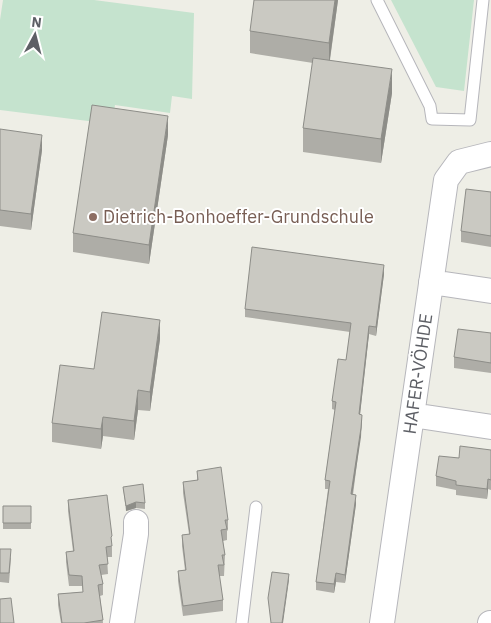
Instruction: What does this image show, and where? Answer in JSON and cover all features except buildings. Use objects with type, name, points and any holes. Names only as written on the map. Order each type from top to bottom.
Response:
[{"type":"street","name":"HAFER-VÖHDE","points":[[382,623],[446,180],[459,162],[491,154]]},
{"type":"street","points":[[431,282],[491,291]]},
{"type":"street","points":[[412,415],[491,427]]},
{"type":"street","points":[[122,623],[136,534],[136,522]]},
{"type":"lane","points":[[377,0],[430,106],[432,119],[470,120],[483,0]]},
{"type":"lane","points":[[242,623],[256,507]]},
{"type":"green space","points":[[3,0],[94,0],[194,13],[192,99],[172,96],[170,113],[115,105],[112,124],[0,110],[0,20]]},
{"type":"green space","points":[[391,0],[474,0],[464,91],[436,87]]},
{"type":"place","name":"Dietrich-Bonhoeffer-Grundschule","points":[[93,217]]}]
